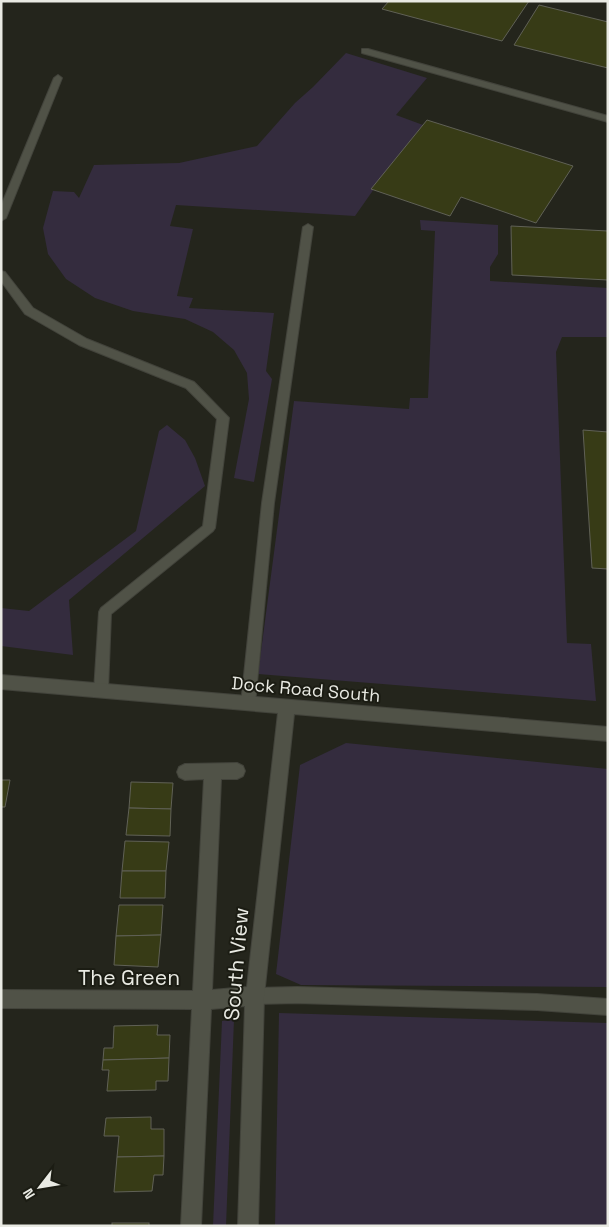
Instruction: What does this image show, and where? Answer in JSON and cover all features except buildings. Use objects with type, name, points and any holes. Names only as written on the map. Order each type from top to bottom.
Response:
[{"type":"street","name":"Dock Road South","points":[[1,682],[608,734]]},
{"type":"street","name":"South View","points":[[248,1226],[255,996],[287,708]]},
{"type":"street","points":[[184,772],[237,771]]},
{"type":"street","name":"South View","points":[[192,1226],[213,772]]},
{"type":"street","name":"The Green","points":[[1,999],[201,1000],[255,996]]},
{"type":"lane","points":[[365,51],[608,119]]},
{"type":"lane","points":[[1,218],[58,78]]},
{"type":"lane","points":[[248,704],[268,503],[308,227]]},
{"type":"lane","points":[[1,274],[29,311],[83,342],[190,384],[224,418],[209,528],[105,612],[102,691]]},
{"type":"lane","points":[[255,996],[297,995],[537,1002],[608,1007]]},
{"type":"shaded area","points":[[346,53],[427,78],[396,115],[423,125],[393,162],[355,216],[176,205],[170,226],[193,229],[177,296],[193,298],[189,308],[274,313],[266,371],[272,379],[254,482],[234,478],[249,399],[247,373],[234,350],[213,332],[185,319],[133,311],[95,298],[66,279],[48,254],[43,228],[53,191],[74,192],[79,198],[94,165],[179,163],[257,146],[295,103]]},
{"type":"shaded area","points":[[420,220],[498,225],[498,254],[490,267],[490,281],[608,288],[608,337],[562,337],[556,352],[567,643],[591,644],[596,701],[258,674],[294,401],[409,409],[410,398],[428,398],[435,231],[421,230]]},
{"type":"shaded area","points":[[167,425],[185,440],[195,458],[205,486],[69,600],[73,655],[1,646],[1,608],[29,611],[136,531],[159,431]]},
{"type":"shaded area","points":[[346,743],[608,769],[608,987],[301,985],[276,974],[300,765]]},
{"type":"shaded area","points":[[279,1013],[608,1023],[608,1226],[275,1226]]},
{"type":"shaded area","points":[[234,1019],[226,1226],[213,1226],[222,1021]]}]
